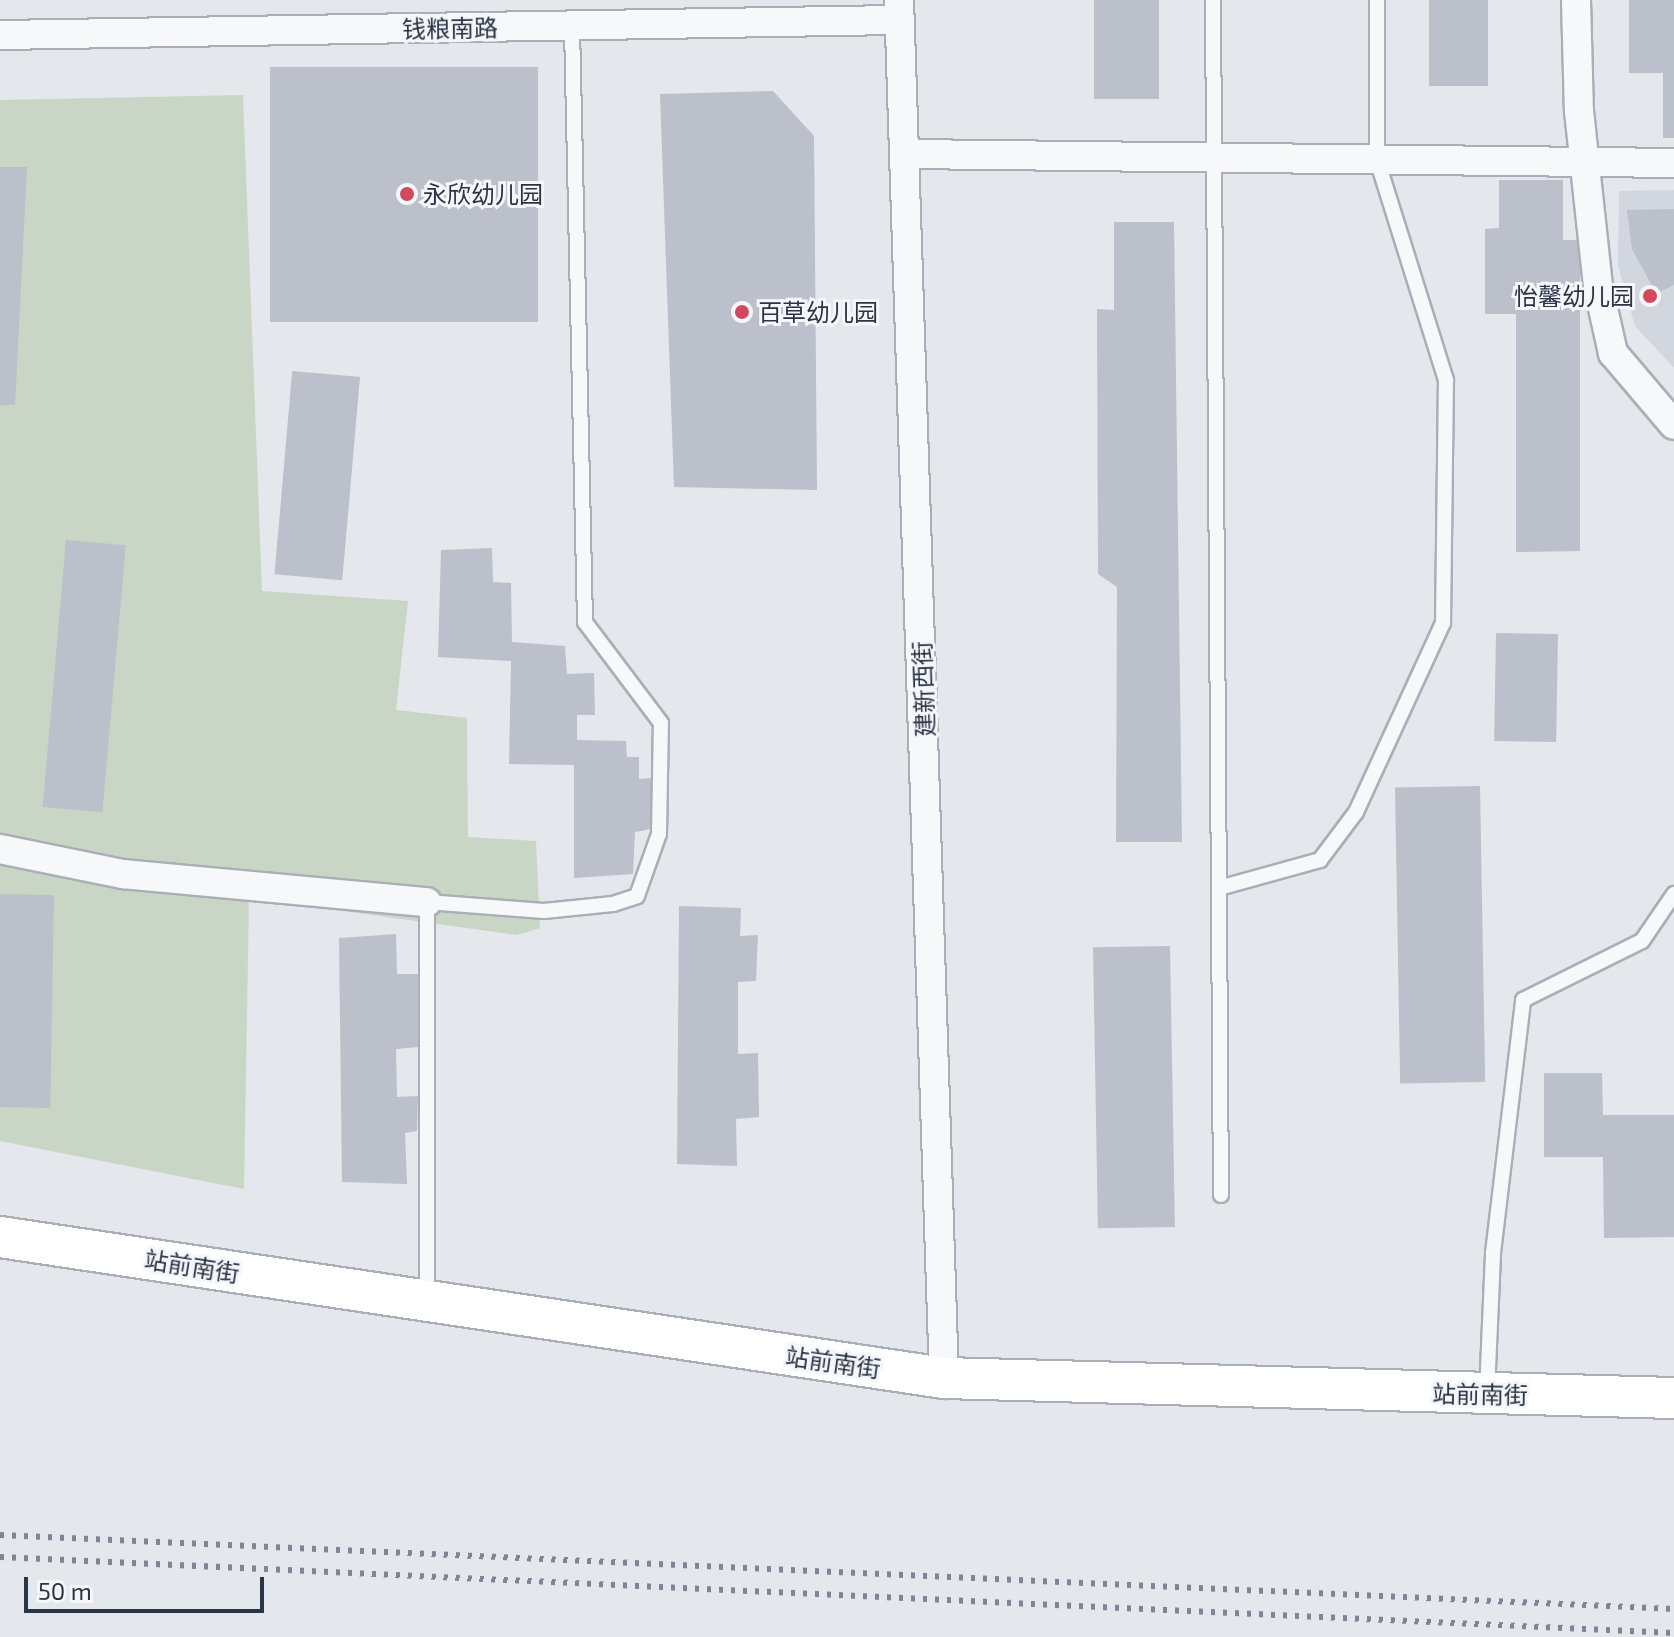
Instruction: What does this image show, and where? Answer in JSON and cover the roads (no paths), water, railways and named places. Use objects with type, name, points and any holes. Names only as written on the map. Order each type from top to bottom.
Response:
[{"type":"main road","name":"站前南街","points":[[0,1237],[944,1378],[1674,1398]]},
{"type":"street","points":[[1576,0],[1584,162],[1598,286],[1613,353],[1674,425]]},
{"type":"street","name":"钱粮南路","points":[[0,35],[572,26],[899,10]]},
{"type":"street","name":"建新西街","points":[[899,10],[907,154],[944,1378]]},
{"type":"street","points":[[907,154],[1674,163]]},
{"type":"street","points":[[0,849],[123,874],[427,902]]},
{"type":"lane","points":[[1213,0],[1221,1195]]},
{"type":"lane","points":[[1219,888],[1320,860],[1356,812],[1443,623],[1446,380],[1377,160],[1377,0]]},
{"type":"lane","points":[[427,1301],[427,902],[544,911],[613,904],[637,896],[659,834],[661,723],[585,622],[572,26]]},
{"type":"lane","points":[[1487,1394],[1493,1253],[1523,1000],[1642,941],[1674,894]]},
{"type":"railway","points":[[0,1535],[1674,1609]]},
{"type":"railway","points":[[0,1557],[1674,1633]]},
{"type":"place","name":"永欣幼儿园","points":[[407,194]]},
{"type":"place","name":"怡馨幼儿园","points":[[1650,296]]},
{"type":"place","name":"百草幼儿园","points":[[742,312]]}]
